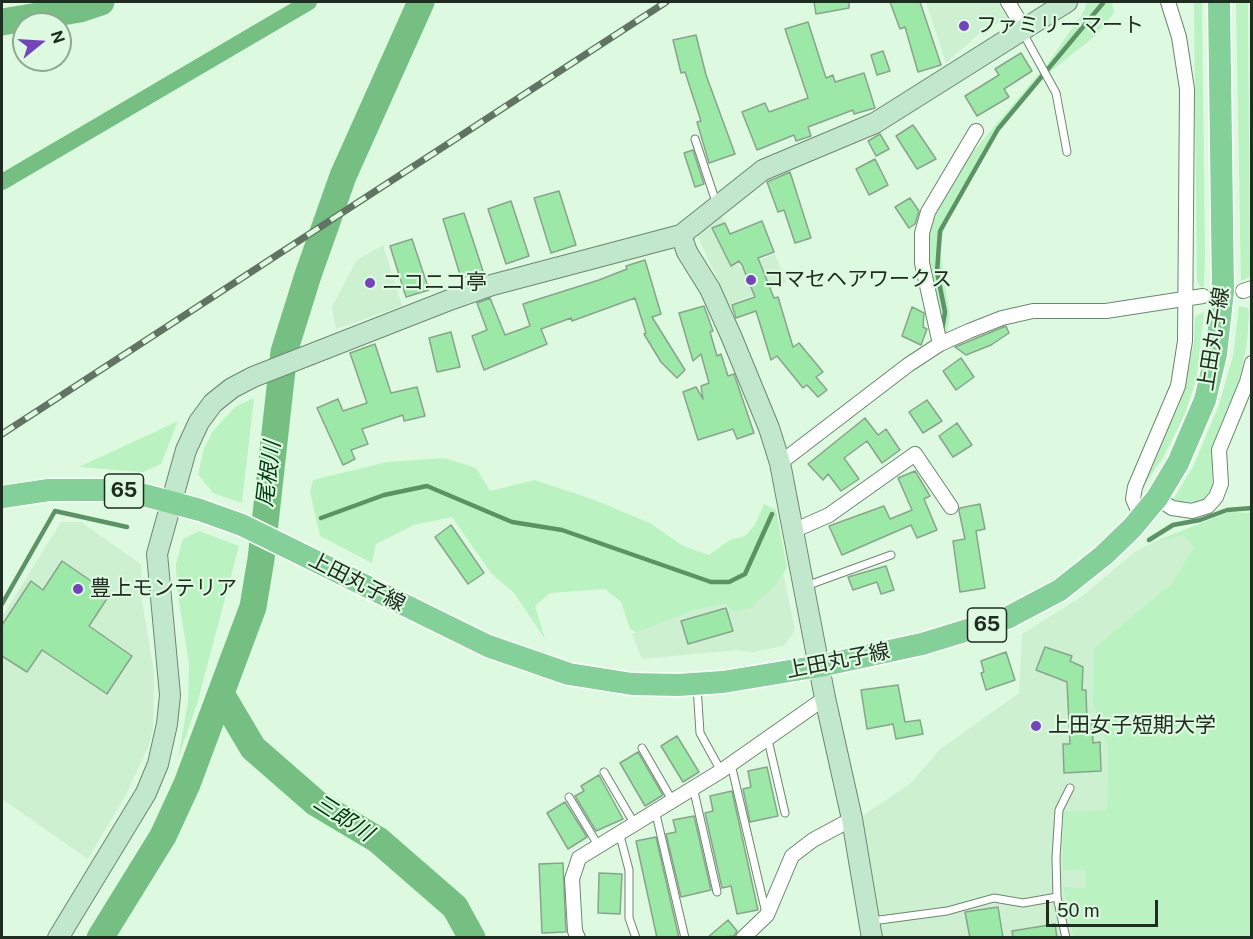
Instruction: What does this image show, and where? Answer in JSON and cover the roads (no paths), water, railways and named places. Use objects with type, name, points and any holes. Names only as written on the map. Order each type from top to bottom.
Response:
[{"type":"main road","name":"上田丸子線","points":[[2,497],[49,490],[89,489],[128,492],[170,501],[242,525],[488,646],[516,657],[593,678],[632,684],[697,684],[820,666],[944,638],[1020,612],[1076,578],[1141,517],[1157,498],[1178,463],[1198,420],[1211,377],[1220,330],[1224,255],[1219,2]]},
{"type":"street","points":[[1008,2],[1023,30]]},
{"type":"street","points":[[58,938],[146,793],[164,740],[170,695],[157,554],[170,501],[189,442],[206,412],[231,388],[258,375],[492,285],[681,235],[763,170],[875,123],[1067,2]]},
{"type":"street","points":[[1141,517],[1135,507],[1135,487],[1178,386],[1185,341],[1187,89],[1179,37],[1168,2]]},
{"type":"street","points":[[940,344],[922,263],[922,233],[928,212],[976,131]]},
{"type":"street","points":[[681,235],[687,252],[710,289],[728,329],[769,428],[780,463],[825,698],[852,819],[870,930]]},
{"type":"street","points":[[780,463],[908,365],[940,344],[1002,318],[1033,311],[1106,311],[1203,296]]},
{"type":"street","points":[[1157,498],[1166,506],[1182,511],[1200,509],[1213,501],[1221,484],[1218,460],[1220,445],[1249,384],[1251,363]]},
{"type":"street","points":[[793,531],[830,515],[915,454],[951,507]]},
{"type":"street","points":[[578,938],[575,931],[573,879],[579,858],[768,740],[825,698]]},
{"type":"street","points":[[743,938],[767,915],[792,855],[813,840],[852,819]]},
{"type":"lane","points":[[1023,30],[1056,93],[1068,152]]},
{"type":"lane","points":[[695,139],[718,207]]},
{"type":"lane","points":[[804,587],[891,555]]},
{"type":"lane","points":[[697,684],[700,733],[726,767],[767,915]]},
{"type":"lane","points":[[768,740],[785,813]]},
{"type":"lane","points":[[642,748],[672,800]]},
{"type":"lane","points":[[603,772],[634,823]]},
{"type":"lane","points":[[693,787],[717,892]]},
{"type":"lane","points":[[1066,938],[1057,897],[1059,810],[1070,788]]},
{"type":"lane","points":[[569,797],[598,845]]},
{"type":"lane","points":[[655,810],[685,938]]},
{"type":"lane","points":[[619,832],[629,870],[629,918],[636,938]]},
{"type":"lane","points":[[870,930],[994,898],[1023,903],[1057,897]]},
{"type":"waterway","points":[[2,22],[80,9],[101,2]]},
{"type":"waterway","points":[[2,182],[309,2]]},
{"type":"waterway","name":"尾根川","points":[[100,938],[163,836],[187,784],[253,607],[261,559],[284,352],[343,176],[421,2]]},
{"type":"waterway","points":[[942,331],[945,312],[937,272],[940,231],[998,129],[1103,3]]},
{"type":"waterway","points":[[321,518],[384,495],[427,486],[512,522],[562,530],[711,582],[729,582],[745,574],[772,514]]},
{"type":"waterway","points":[[1149,540],[1173,525],[1200,520],[1227,510],[1252,508]]},
{"type":"waterway","points":[[2,604],[55,511],[127,527]]},
{"type":"waterway","name":"三郎川","points":[[221,694],[253,748],[316,803],[378,840],[455,907],[472,938]]},
{"type":"railway","points":[[2,434],[666,2]]},
{"type":"place","name":"ファミリーマート","points":[[964,26]]},
{"type":"place","name":"コマセヘアワークス","points":[[751,280]]},
{"type":"place","name":"ニコニコ亭","points":[[370,283]]},
{"type":"place","name":"豊上モンテリア","points":[[78,589]]},
{"type":"place","name":"上田女子短期大学","points":[[1036,726]]}]
